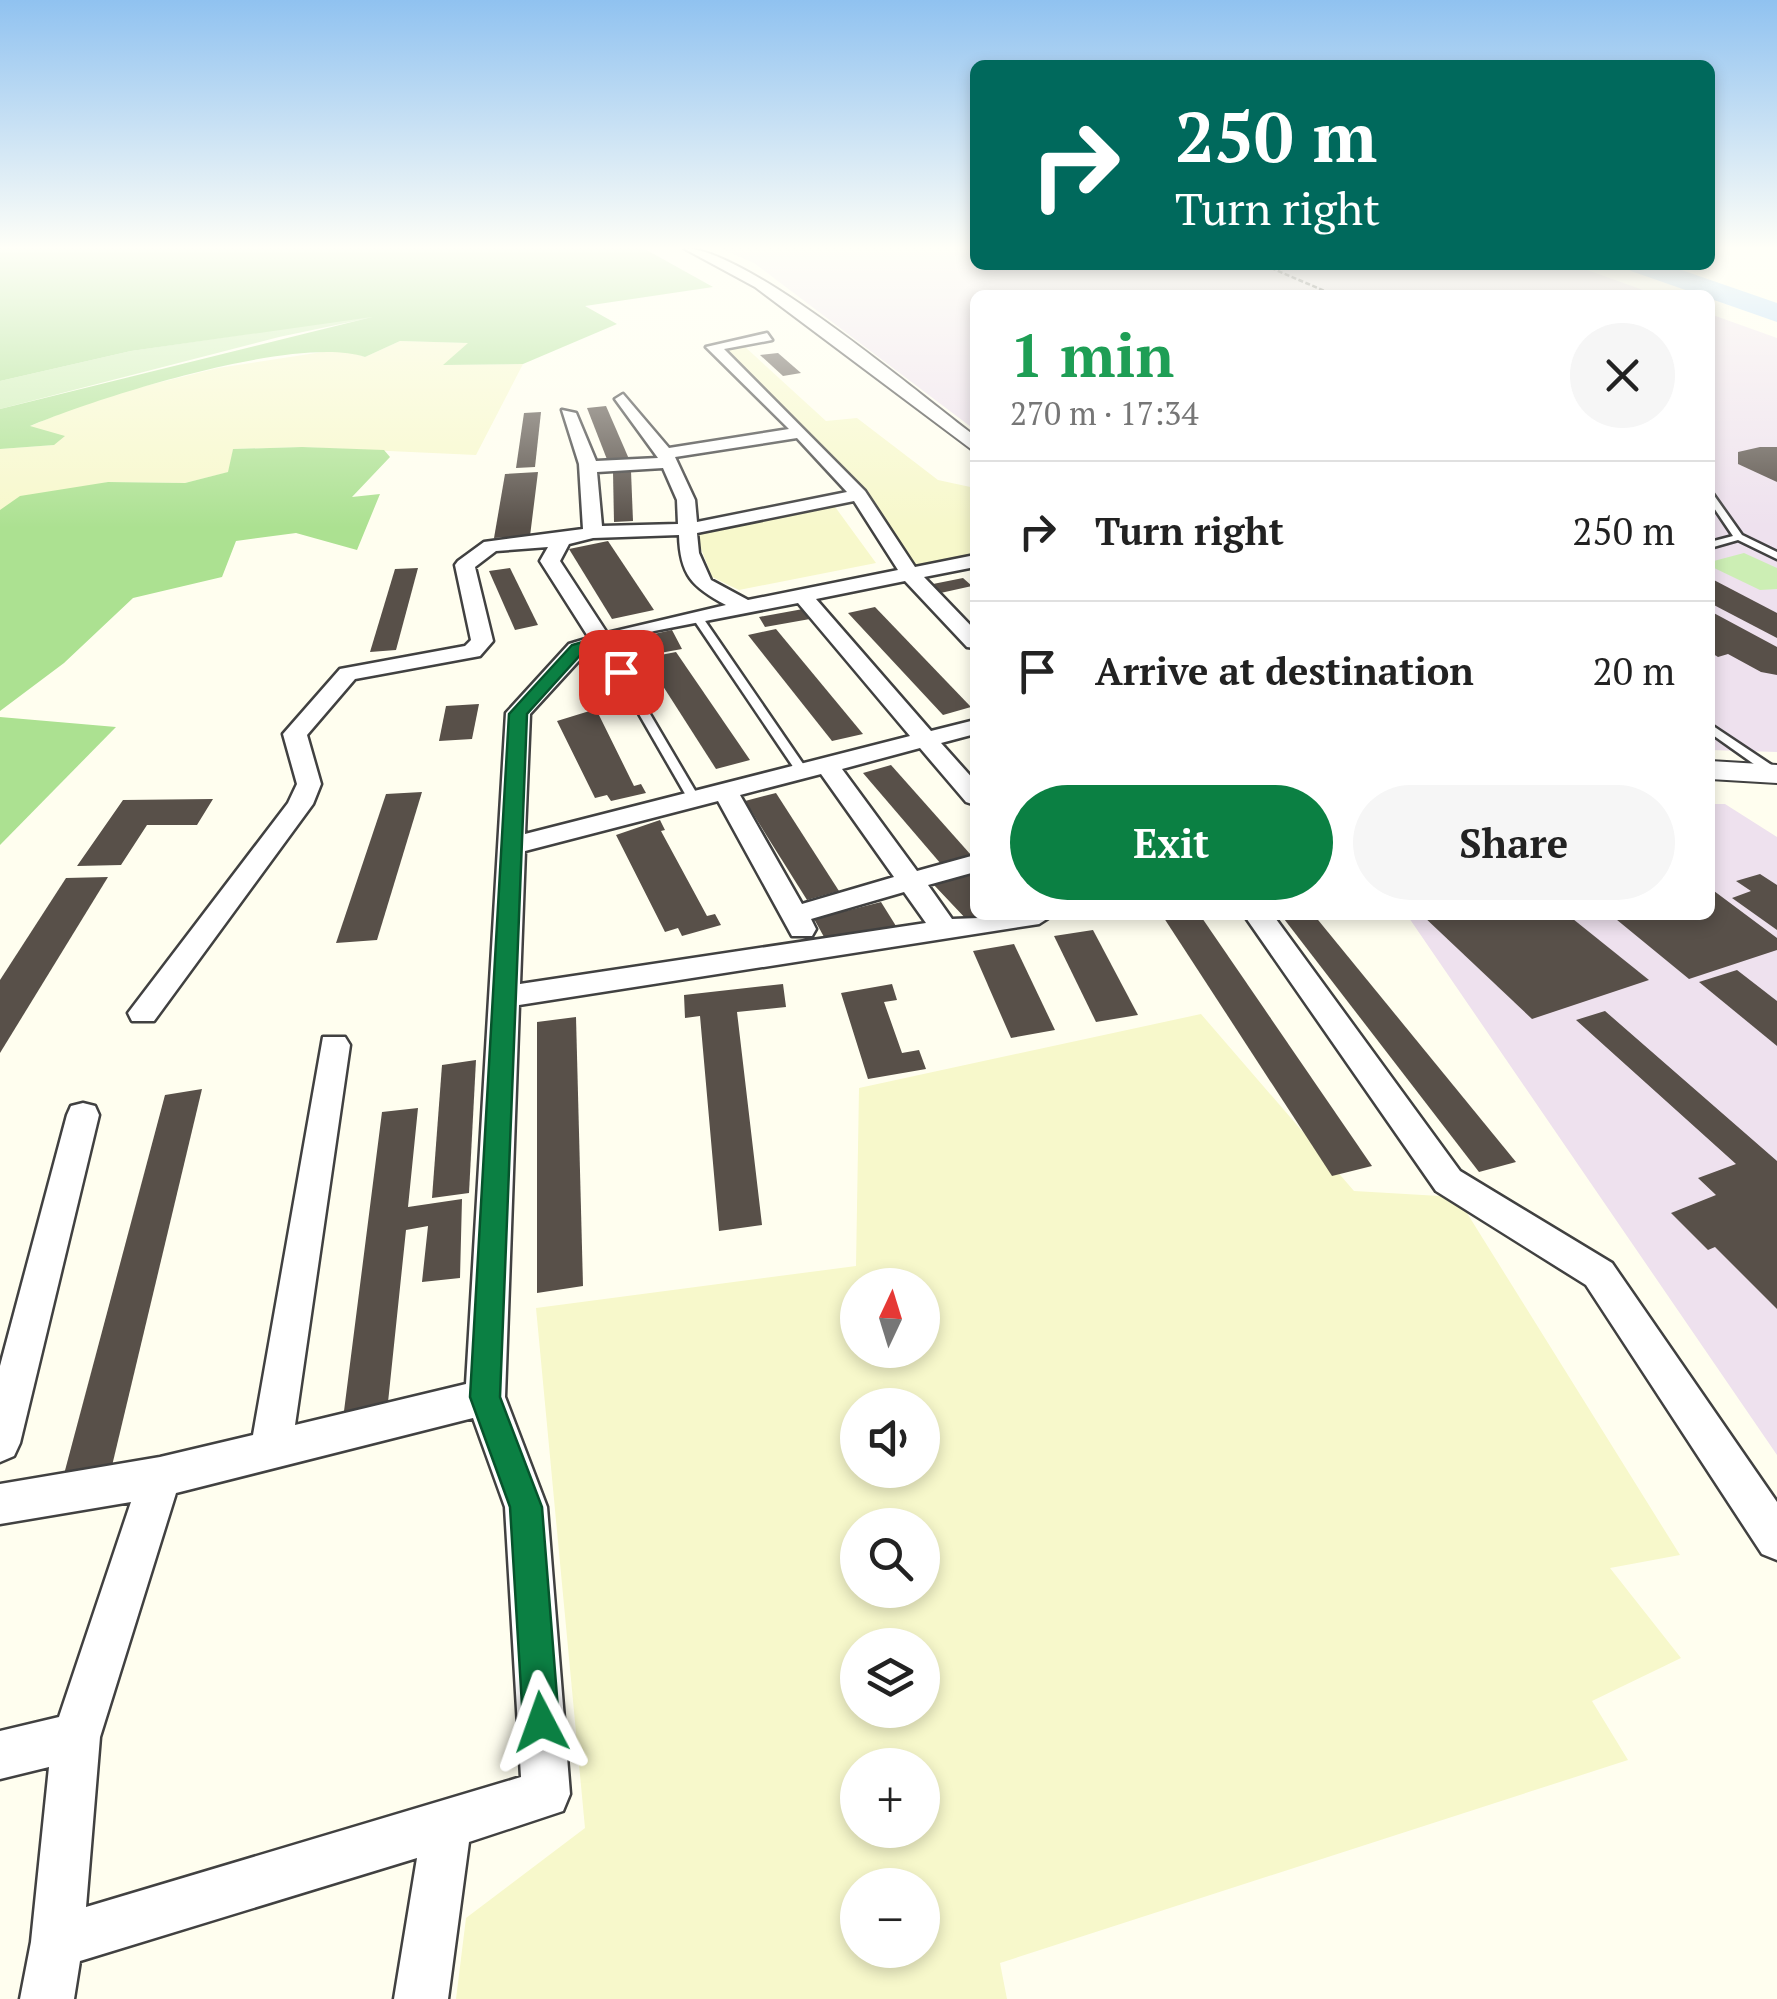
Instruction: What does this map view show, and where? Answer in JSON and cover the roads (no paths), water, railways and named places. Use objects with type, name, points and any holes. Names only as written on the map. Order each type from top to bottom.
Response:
[{"type":"street","points":[[744,341],[713,347],[802,432],[860,495],[910,574],[970,637]]},
{"type":"street","points":[[837,341],[970,442]]},
{"type":"street","points":[[622,399],[668,458],[686,500],[689,553],[702,584],[746,607]]},
{"type":"street","points":[[568,413],[588,467],[592,532]]},
{"type":"street","points":[[588,467],[668,458],[802,432]]},
{"type":"street","points":[[143,1013],[300,804],[308,784],[295,734],[348,674],[472,651],[482,641],[465,565],[491,546],[562,540],[592,532],[688,529],[860,495]]},
{"type":"street","points":[[562,540],[550,561],[602,641]]},
{"type":"street","points":[[57,1942],[546,1794],[526,1507],[485,1397],[518,714],[578,648],[698,617],[970,562]]},
{"type":"street","points":[[803,596],[970,792]]},
{"type":"street","points":[[511,846],[970,728]]},
{"type":"street","points":[[814,768],[945,929]]},
{"type":"street","points":[[1715,770],[1774,772]]},
{"type":"street","points":[[725,791],[814,950]]},
{"type":"street","points":[[794,914],[970,865]]},
{"type":"street","points":[[502,997],[1005,920]]},
{"type":"street","points":[[1262,920],[1448,1181],[1599,1274],[1777,1540]]},
{"type":"street","points":[[270,1450],[334,1045]]},
{"type":"street","points":[[0,1444],[82,1115]]},
{"type":"street","points":[[0,1504],[160,1477],[485,1397]]},
{"type":"street","points":[[47,1999],[57,1942],[76,1738],[160,1477]]},
{"type":"street","points":[[0,1755],[76,1738]]},
{"type":"street","points":[[420,1999],[447,1824]]},
{"type":"lane","points":[[1715,503],[1739,537],[1777,556]]},
{"type":"lane","points":[[1715,544],[1739,537]]},
{"type":"lane","points":[[698,617],[814,768]]},
{"type":"lane","points":[[602,641],[694,799]]},
{"type":"lane","points":[[1715,731],[1774,772]]}]
